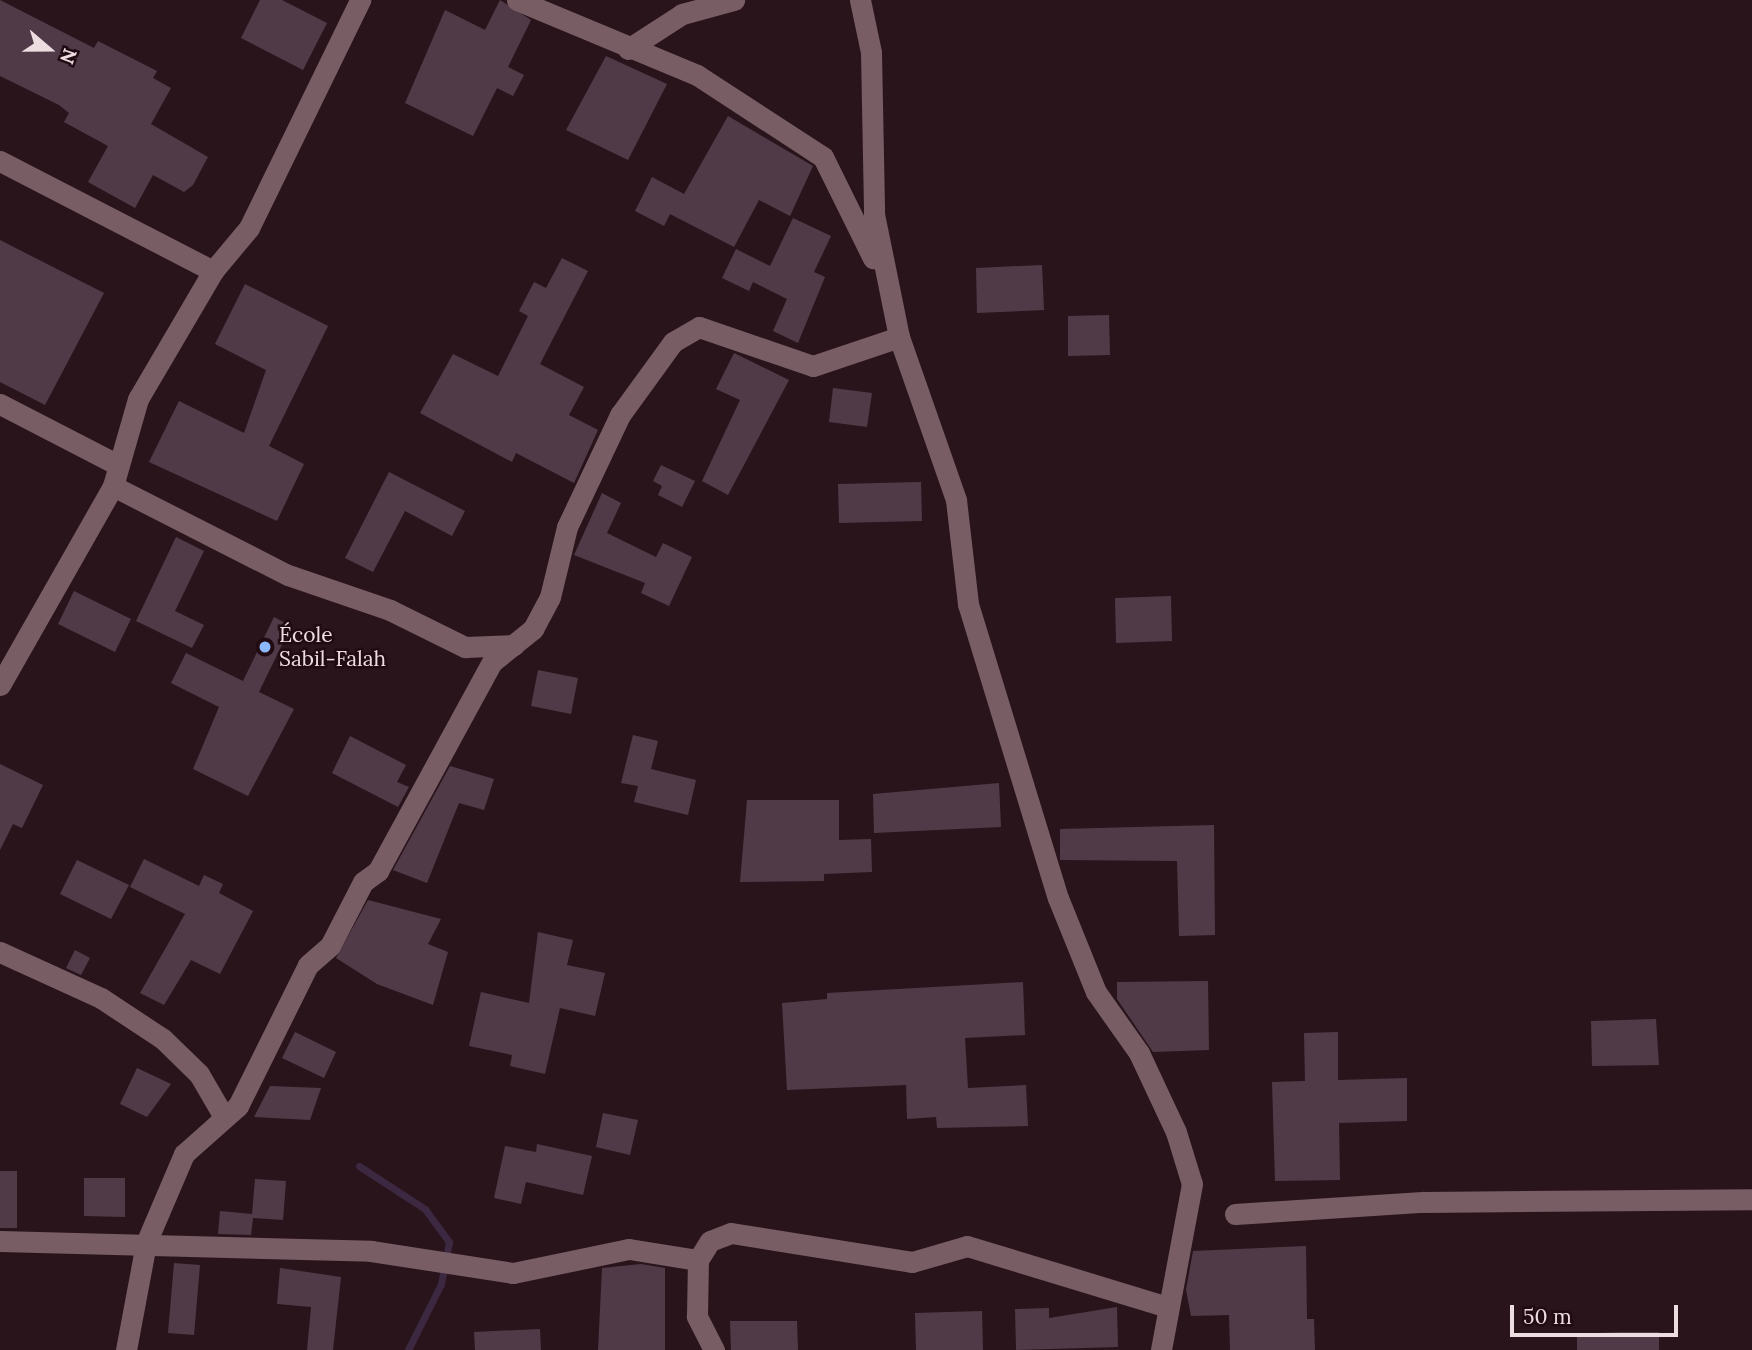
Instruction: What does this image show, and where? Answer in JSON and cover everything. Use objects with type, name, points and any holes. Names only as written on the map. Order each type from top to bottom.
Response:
[{"type":"street","points":[[0,685],[113,486],[116,464],[138,399],[213,271],[249,228],[360,0]]},
{"type":"street","points":[[517,0],[628,49],[696,75],[823,157],[890,299]]},
{"type":"street","points":[[628,49],[682,14],[734,0]]},
{"type":"street","points":[[860,0],[874,88],[874,214],[899,337],[956,500],[968,604],[1058,898],[1096,992],[1139,1053],[1176,1132],[1192,1184],[1165,1306],[1161,1350]]},
{"type":"street","points":[[0,161],[213,271]]},
{"type":"street","points":[[126,1350],[146,1243],[184,1154],[237,1106],[308,965],[330,946],[363,882],[378,871],[492,662],[533,629],[550,597],[567,527],[620,415],[673,342],[699,327],[813,366],[899,337]]},
{"type":"street","points":[[0,404],[116,464]]},
{"type":"street","points":[[113,486],[288,575],[390,610],[465,647],[514,645]]},
{"type":"street","points":[[0,952],[101,998],[163,1039],[199,1074],[224,1117]]},
{"type":"street","points":[[1235,1214],[1423,1202],[1752,1199]]},
{"type":"street","points":[[714,1350],[697,1316],[698,1260],[710,1241],[731,1233],[912,1262],[967,1246],[1165,1306]]},
{"type":"street","points":[[0,1241],[371,1251],[513,1273],[629,1249],[698,1260]]},
{"type":"building","points":[[0,0],[94,48],[98,41],[157,71],[153,78],[171,88],[151,124],[208,157],[193,185],[184,192],[153,175],[135,208],[88,182],[108,146],[64,122],[69,113],[59,105],[0,76]]},
{"type":"building","points":[[260,0],[282,0],[327,23],[303,70],[241,38]]},
{"type":"building","points":[[500,0],[531,20],[508,67],[524,75],[513,96],[497,88],[473,136],[405,103],[445,10],[485,30]]},
{"type":"building","points":[[606,56],[667,84],[628,160],[566,130]]},
{"type":"building","points":[[728,116],[813,166],[790,216],[759,200],[734,247],[670,214],[664,226],[635,211],[652,177],[684,194]]},
{"type":"building","points":[[793,218],[831,236],[814,272],[825,277],[798,343],[773,331],[787,299],[753,282],[749,291],[722,278],[736,249],[770,266]]},
{"type":"building","points":[[0,240],[104,293],[45,405],[0,382]]},
{"type":"building","points":[[562,258],[588,271],[540,364],[584,387],[569,415],[598,430],[574,483],[516,453],[512,462],[420,413],[453,354],[498,376],[528,316],[519,311],[534,282],[546,288]]},
{"type":"building","points":[[1042,265],[1044,310],[977,313],[976,268]]},
{"type":"building","points":[[245,284],[328,326],[269,446],[304,464],[277,521],[149,462],[179,401],[244,433],[266,370],[215,344]]},
{"type":"building","points":[[1109,315],[1110,355],[1068,356],[1068,316]]},
{"type":"building","points":[[734,353],[789,380],[728,495],[702,481],[740,400],[716,389]]},
{"type":"building","points":[[833,388],[872,393],[867,427],[829,422]]},
{"type":"building","points":[[661,465],[695,481],[682,507],[658,495],[662,486],[653,481]]},
{"type":"building","points":[[389,472],[465,511],[452,536],[405,511],[373,572],[345,558]]},
{"type":"building","points":[[921,482],[922,521],[839,523],[838,484]]},
{"type":"building","points":[[602,493],[621,503],[607,533],[656,557],[663,543],[692,557],[669,606],[641,593],[645,583],[574,555]]},
{"type":"building","points":[[176,537],[204,551],[175,611],[204,625],[192,648],[136,621]]},
{"type":"building","points":[[74,591],[131,619],[115,652],[58,624]]},
{"type":"building","points":[[1171,596],[1172,641],[1116,643],[1115,598]]},
{"type":"building","points":[[274,617],[291,626],[259,692],[294,709],[248,796],[193,769],[219,707],[171,683],[186,653],[243,681]]},
{"type":"building","points":[[538,670],[578,678],[571,714],[531,706]]},
{"type":"building","points":[[633,735],[658,741],[651,769],[696,780],[688,815],[634,802],[638,786],[621,783]]},
{"type":"building","points":[[350,736],[406,765],[397,782],[409,787],[398,807],[332,773]]},
{"type":"building","points":[[0,764],[43,785],[22,828],[13,824],[0,850]]},
{"type":"building","points":[[450,766],[494,779],[484,810],[459,803],[427,883],[393,870]]},
{"type":"building","points":[[999,783],[1001,827],[874,833],[873,794]]},
{"type":"building","points":[[747,800],[839,800],[839,840],[871,839],[872,872],[824,874],[824,881],[740,882]]},
{"type":"building","points":[[1214,825],[1215,935],[1179,936],[1177,861],[1060,860],[1060,829]]},
{"type":"building","points":[[144,859],[199,886],[204,875],[223,884],[219,893],[253,911],[220,974],[191,960],[164,1005],[140,993],[185,914],[130,887]]},
{"type":"building","points":[[77,860],[129,885],[111,919],[60,894]]},
{"type":"building","points":[[368,900],[441,919],[428,944],[448,952],[433,1005],[377,984],[336,958]]},
{"type":"building","points":[[538,932],[573,940],[567,965],[605,973],[595,1016],[560,1008],[545,1074],[510,1066],[512,1055],[469,1046],[481,992],[529,1003]]},
{"type":"building","points":[[75,950],[90,958],[81,975],[66,968]]},
{"type":"building","points":[[1208,981],[1209,1050],[1153,1052],[1117,999],[1117,982]]},
{"type":"building","points":[[1023,982],[1025,1035],[965,1038],[968,1088],[1026,1085],[1028,1126],[937,1128],[936,1117],[907,1119],[906,1085],[787,1090],[782,1003],[827,999],[827,993]]},
{"type":"building","points":[[1656,1019],[1659,1065],[1592,1066],[1591,1021]]},
{"type":"building","points":[[295,1032],[336,1052],[324,1078],[282,1058]]},
{"type":"building","points":[[1338,1032],[1338,1080],[1407,1078],[1407,1121],[1339,1123],[1340,1180],[1275,1181],[1272,1082],[1305,1081],[1304,1033]]},
{"type":"building","points":[[137,1068],[171,1084],[147,1117],[120,1104]]},
{"type":"building","points":[[270,1086],[321,1088],[310,1120],[254,1117]]},
{"type":"building","points":[[603,1113],[638,1120],[630,1155],[596,1147]]},
{"type":"building","points":[[537,1144],[592,1156],[583,1195],[526,1182],[521,1204],[494,1198],[505,1146],[536,1152]]},
{"type":"building","points":[[0,1171],[17,1171],[17,1228],[0,1228]]},
{"type":"building","points":[[84,1178],[125,1178],[125,1217],[84,1216]]},
{"type":"building","points":[[255,1179],[286,1181],[283,1220],[253,1218],[251,1235],[218,1234],[220,1211],[252,1214]]},
{"type":"building","points":[[1306,1246],[1307,1319],[1314,1319],[1315,1350],[1230,1350],[1229,1315],[1191,1316],[1186,1290],[1193,1251]]},
{"type":"building","points":[[174,1263],[200,1265],[194,1335],[168,1333]]},
{"type":"building","points":[[641,1264],[665,1268],[665,1350],[598,1350],[602,1268]]},
{"type":"building","points":[[280,1268],[341,1277],[333,1350],[307,1350],[311,1307],[277,1304]]},
{"type":"building","points":[[1117,1307],[1118,1347],[1016,1350],[1015,1309],[1049,1308],[1049,1318]]},
{"type":"building","points":[[982,1311],[983,1350],[916,1350],[915,1313]]},
{"type":"building","points":[[730,1321],[797,1321],[798,1350],[731,1350]]},
{"type":"building","points":[[540,1329],[541,1350],[475,1350],[474,1332]]},
{"type":"building","points":[[1659,1332],[1659,1350],[1577,1350],[1577,1334]]},
{"type":"waterway","points":[[359,1166],[425,1209],[449,1242],[441,1284],[408,1350]]},
{"type":"place","name":"École Sabil-Falah","points":[[265,647]]}]
